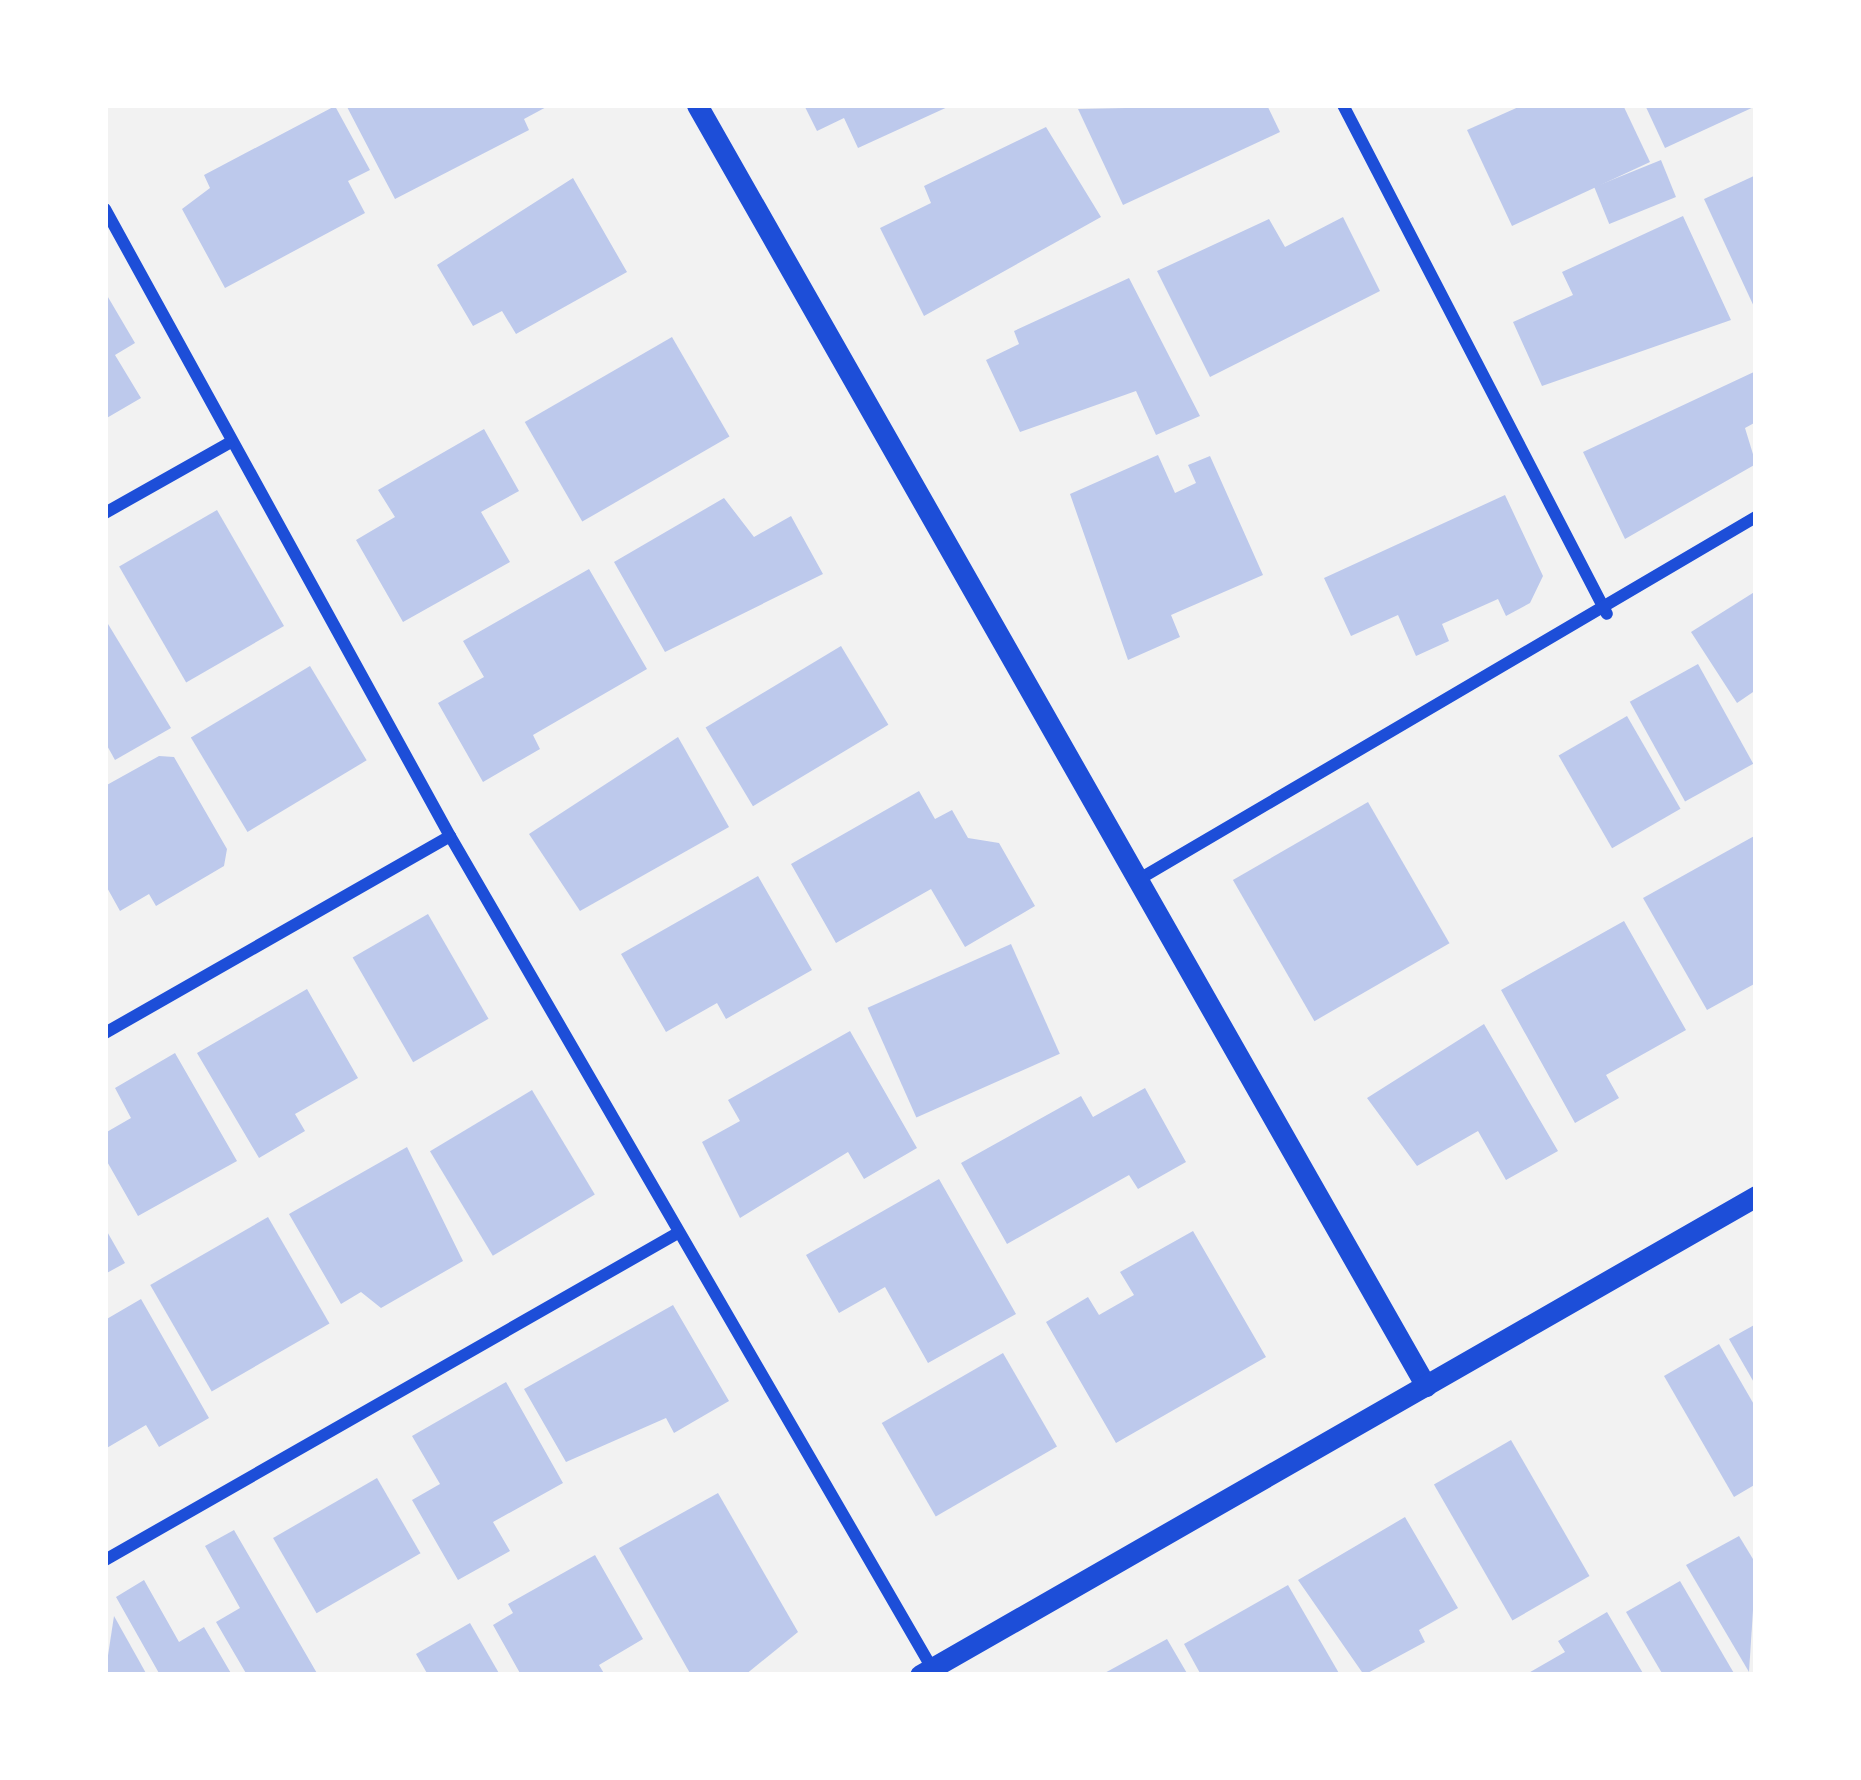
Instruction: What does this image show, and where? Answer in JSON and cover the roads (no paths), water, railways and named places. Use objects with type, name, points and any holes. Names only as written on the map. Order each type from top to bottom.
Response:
[{"type":"street","points":[[697,105],[1426,1386]]},
{"type":"street","points":[[1342,105],[1607,614]]},
{"type":"street","points":[[105,209],[229,442],[450,836],[926,1672],[1756,1196]]},
{"type":"street","points":[[105,513],[229,442]]},
{"type":"street","points":[[1135,881],[1607,614],[1756,517]]},
{"type":"street","points":[[105,1033],[450,836]]},
{"type":"street","points":[[105,1560],[676,1234]]}]
